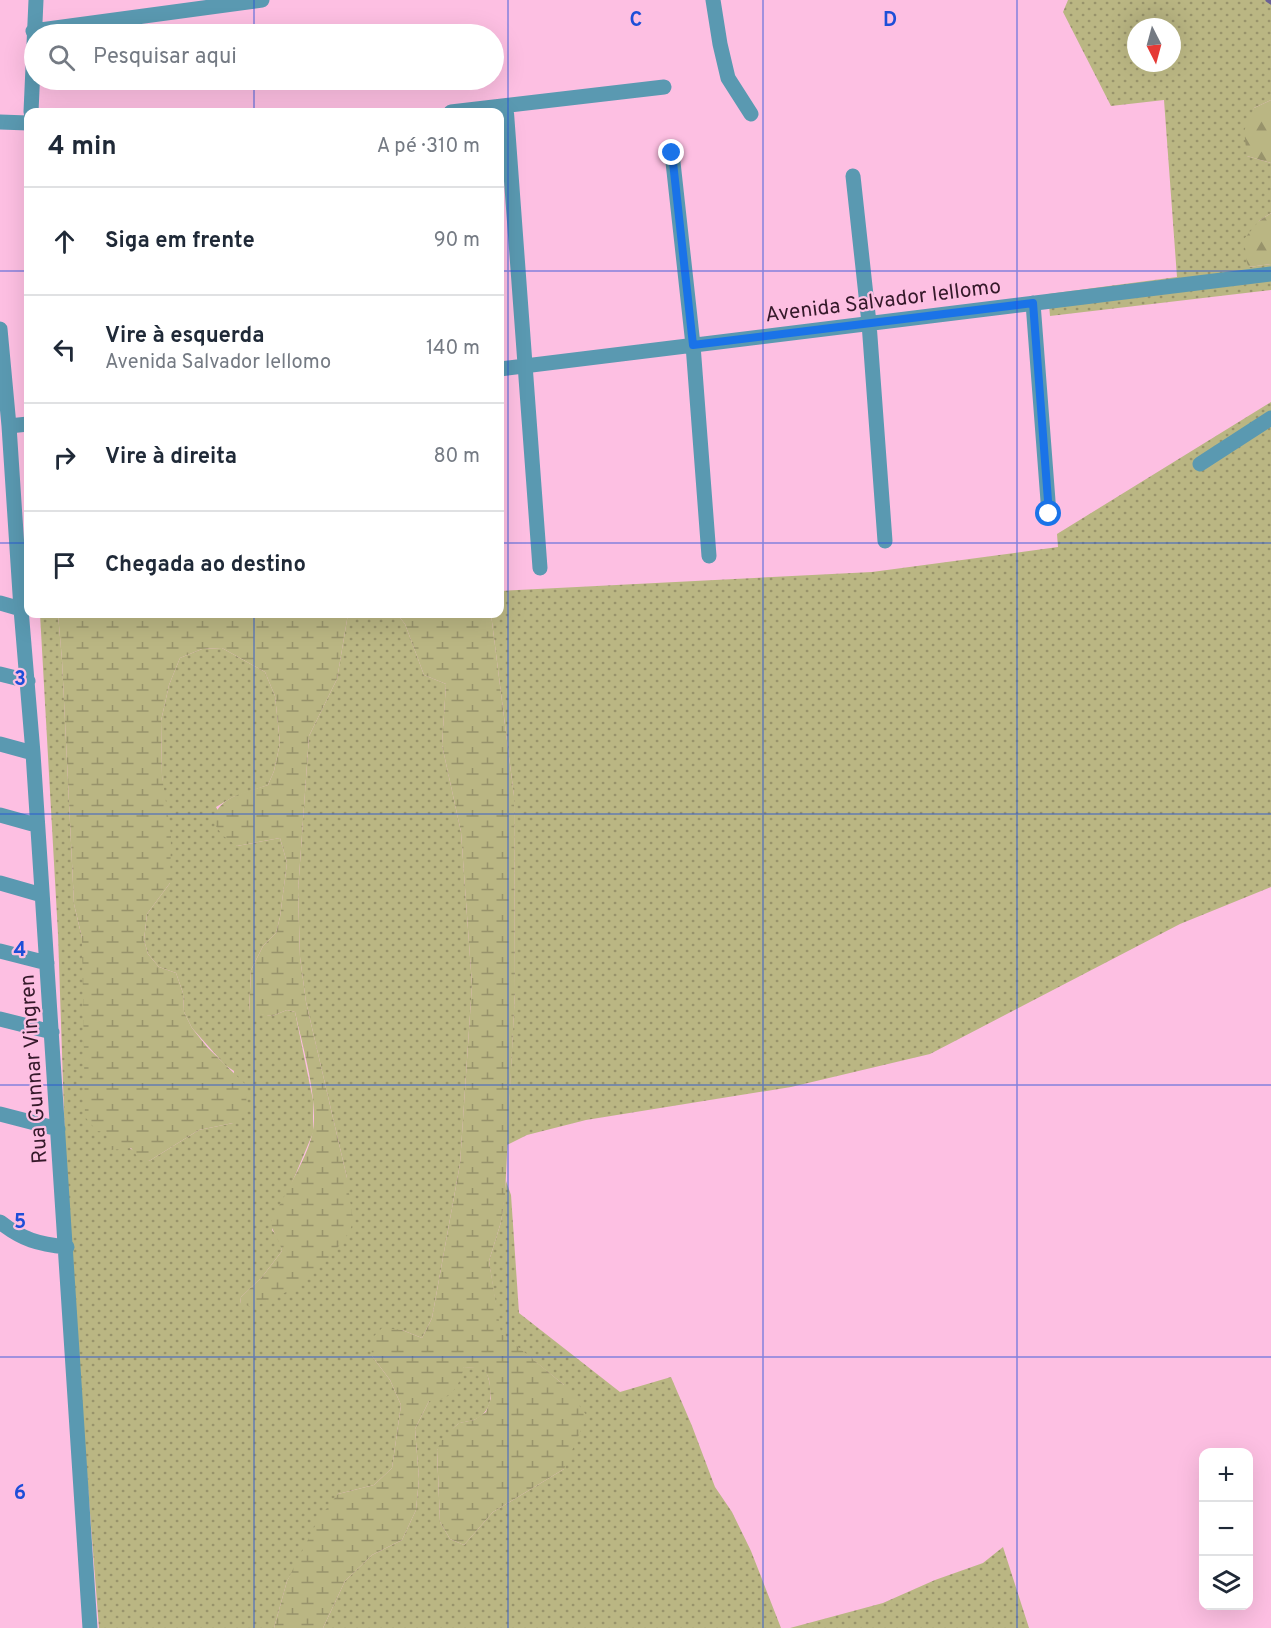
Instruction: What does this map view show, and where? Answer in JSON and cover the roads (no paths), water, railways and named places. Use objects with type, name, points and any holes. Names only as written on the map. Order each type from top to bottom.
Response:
[{"type":"street","points":[[34,24],[36,0]]},
{"type":"street","points":[[90,24],[262,0]]},
{"type":"street","points":[[713,0],[728,78],[751,114]]},
{"type":"street","points":[[488,108],[664,87]]},
{"type":"street","points":[[31,108],[32,90]]},
{"type":"street","points":[[506,106],[540,568]]},
{"type":"street","points":[[0,122],[24,123]]},
{"type":"street","points":[[672,153],[693,345],[709,556]]},
{"type":"street","points":[[853,176],[869,323],[885,541]]},
{"type":"street","name":"Avenida Salvador Iellomo","points":[[504,368],[1271,274]]},
{"type":"street","points":[[1033,303],[1049,514]]},
{"type":"street","name":"Rua Gunnar Vingren","points":[[0,333],[9,426],[6,468],[16,539],[28,681],[36,825],[67,1247],[90,1628]]},
{"type":"street","points":[[1200,464],[1271,417]]},
{"type":"street","points":[[9,426],[24,424]]},
{"type":"street","points":[[0,534],[16,539]]},
{"type":"street","points":[[0,603],[21,609]]},
{"type":"street","points":[[0,674],[28,681]]},
{"type":"street","points":[[0,744],[33,753]]},
{"type":"street","points":[[0,815],[36,825]]},
{"type":"street","points":[[0,883],[42,895]]},
{"type":"street","points":[[0,951],[47,963]]},
{"type":"street","points":[[0,1019],[52,1032]]},
{"type":"street","points":[[0,1114],[58,1129]]},
{"type":"street","points":[[0,1221],[15,1234],[27,1239],[67,1247]]}]
